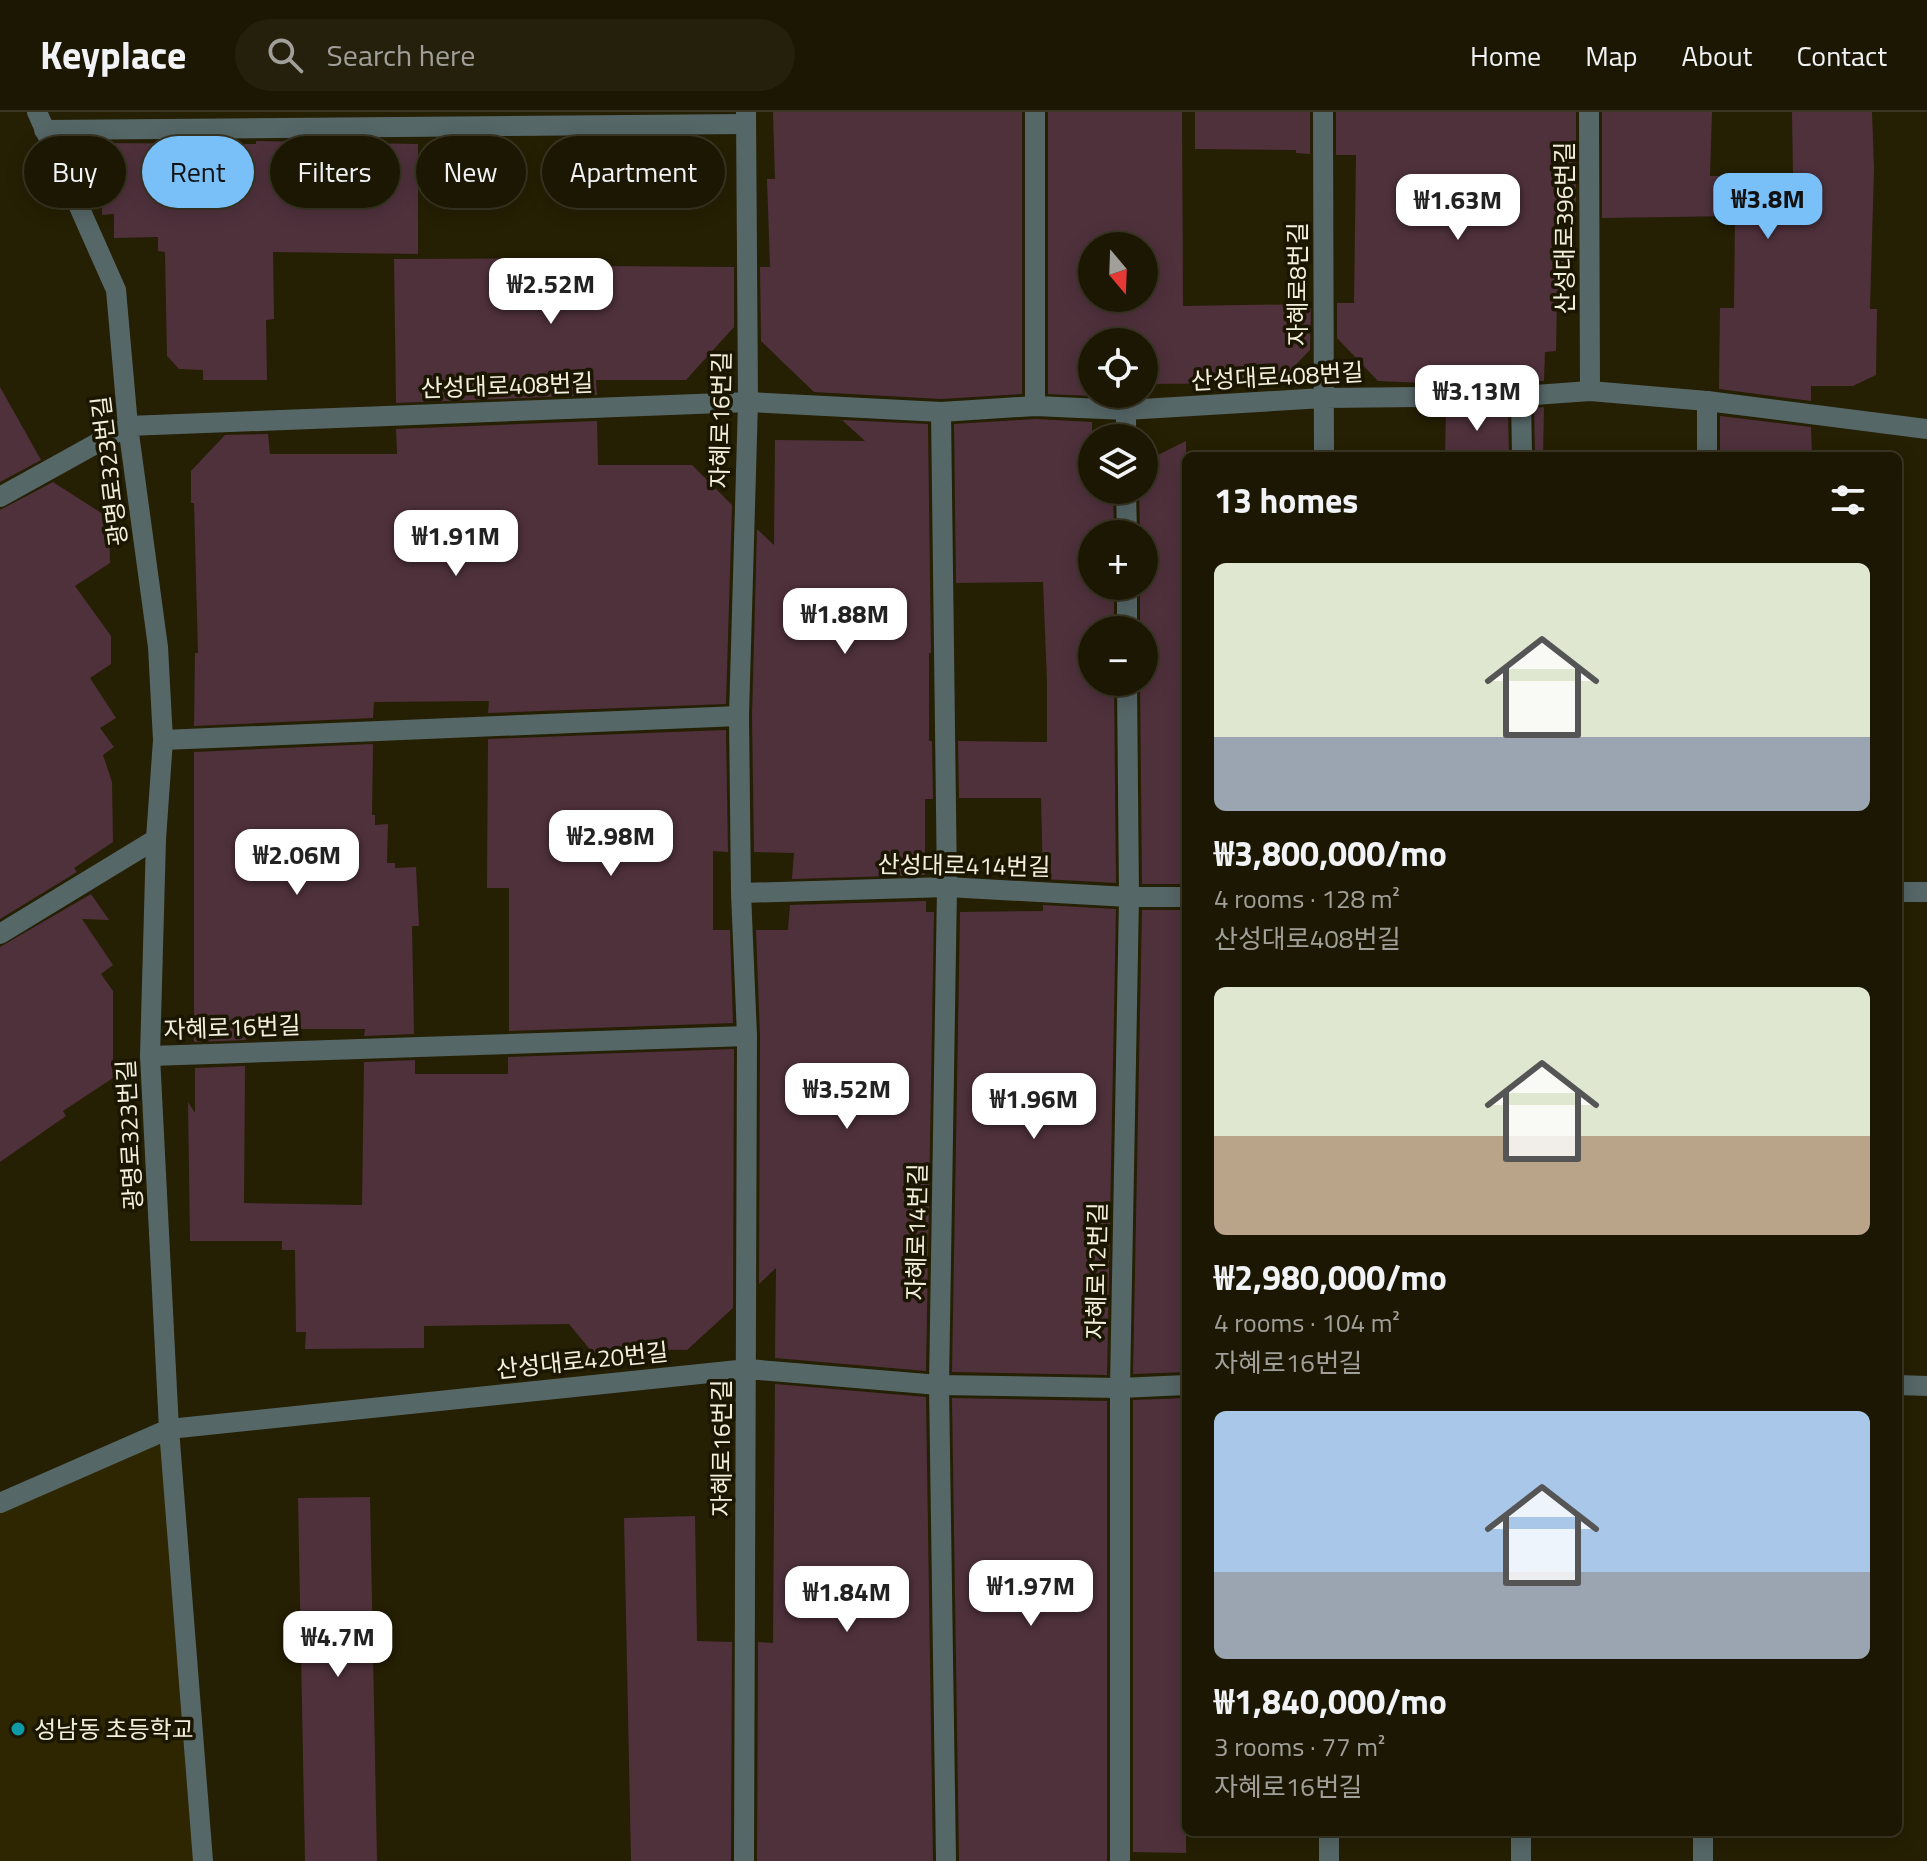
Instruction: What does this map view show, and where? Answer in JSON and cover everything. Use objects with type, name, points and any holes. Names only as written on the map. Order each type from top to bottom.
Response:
[{"type":"street","points":[[1035,112],[1035,406]]},
{"type":"street","name":"자혜로8번길","points":[[1323,112],[1324,452]]},
{"type":"street","name":"산성대로396번길","points":[[1589,112],[1590,391]]},
{"type":"street","name":"자혜로16번길","points":[[41,121],[746,118],[748,402],[739,716],[741,893],[747,1036],[744,1861]]},
{"type":"street","name":"광명로323번길","points":[[41,121],[116,290],[128,426],[158,647],[163,740],[156,839],[150,1056],[169,1429],[203,1861]]},
{"type":"street","name":"산성대로408번길","points":[[0,497],[128,426],[748,402],[941,412],[1035,406],[1126,410],[1323,398],[1521,396],[1590,391],[1707,401],[1927,429]]},
{"type":"street","points":[[1521,396],[1522,452]]},
{"type":"street","points":[[1707,401],[1707,452]]},
{"type":"street","points":[[1126,410],[1126,424]]},
{"type":"street","name":"자혜로14번길","points":[[941,412],[947,887],[939,1385],[946,1861]]},
{"type":"street","name":"자혜로12번길","points":[[1120,1861],[1120,1388],[1129,897],[1127,696]]},
{"type":"street","points":[[163,740],[739,716]]},
{"type":"street","points":[[0,934],[156,839]]},
{"type":"street","name":"산성대로414번길","points":[[741,893],[947,887],[1182,897]]},
{"type":"street","points":[[1902,892],[1927,892]]},
{"type":"street","name":"자혜로16번길","points":[[150,1056],[747,1036]]},
{"type":"street","name":"산성대로420번길","points":[[0,1503],[169,1429],[748,1369],[939,1385],[1120,1388],[1182,1385]]},
{"type":"street","points":[[1902,1385],[1927,1386]]},
{"type":"street","points":[[1329,1836],[1329,1861]]},
{"type":"street","points":[[1521,1836],[1521,1861]]},
{"type":"street","points":[[1703,1836],[1703,1861]]},
{"type":"shaded area","points":[[169,1429],[203,1861],[0,1861],[0,1503]]},
{"type":"building","points":[[773,112],[1022,112],[1022,394],[941,399],[814,392],[761,341],[760,267],[770,267],[767,179],[775,179]]},
{"type":"building","points":[[1048,112],[1182,112],[1183,306],[1311,304],[1310,350],[1278,383],[1158,384],[1158,328],[1078,328],[1078,395],[1048,394]]},
{"type":"building","points":[[1195,112],[1310,112],[1310,154],[1296,153],[1296,150],[1195,149]]},
{"type":"building","points":[[1336,112],[1576,112],[1576,219],[1564,219],[1563,297],[1557,296],[1556,351],[1545,352],[1544,381],[1446,384],[1378,381],[1337,338],[1337,303],[1354,303],[1356,155],[1336,155]]},
{"type":"building","points":[[1602,112],[1712,112],[1710,176],[1793,176],[1792,112],[1872,112],[1874,169],[1870,309],[1877,309],[1876,375],[1853,386],[1811,386],[1811,401],[1719,389],[1720,308],[1734,308],[1735,216],[1602,218]]},
{"type":"building","points":[[256,141],[270,141],[270,208],[400,208],[400,144],[416,144],[418,254],[273,252],[274,319],[266,320],[267,380],[203,380],[203,370],[179,369],[167,356],[165,252],[158,251],[158,237],[114,238],[114,214],[102,215],[102,208],[126,208],[126,143],[142,143],[142,208],[254,208]]},
{"type":"building","points":[[600,258],[600,266],[734,267],[734,327],[686,380],[596,380],[597,395],[396,403],[394,259]]},
{"type":"building","points":[[0,387],[41,460],[0,482]]},
{"type":"building","points":[[1544,407],[1543,452],[1535,452],[1534,408]]},
{"type":"building","points":[[1508,409],[1509,452],[1445,452],[1446,410]]},
{"type":"building","points":[[1720,416],[1811,427],[1812,452],[1720,452]]},
{"type":"building","points":[[1035,419],[1092,422],[1078,424],[1078,504],[1113,504],[1114,520],[1078,520],[1078,600],[1114,600],[1114,616],[1078,616],[1078,696],[1114,696],[1116,883],[1043,879],[1041,798],[959,798],[958,741],[1047,742],[1047,681],[1043,582],[956,583],[954,424]]},
{"type":"building","points":[[842,420],[928,424],[929,741],[932,741],[933,799],[925,799],[925,875],[792,879],[794,853],[754,852],[752,716],[757,529],[774,545],[775,440],[865,441]]},
{"type":"building","points":[[597,421],[598,465],[692,465],[732,505],[726,704],[488,713],[489,701],[374,702],[373,718],[194,726],[195,653],[198,653],[191,471],[225,435],[268,434],[270,454],[397,454],[396,429]]},
{"type":"building","points":[[1186,441],[1186,452],[1182,452],[1182,884],[1142,884],[1140,696],[1158,696],[1158,616],[1140,616],[1140,600],[1158,600],[1158,520],[1140,520],[1139,504],[1158,504],[1158,455]]},
{"type":"building","points":[[53,482],[109,518],[110,563],[75,586],[111,636],[111,664],[90,678],[116,718],[100,728],[114,747],[103,755],[112,782],[113,842],[74,868],[77,872],[0,919],[0,510]]},
{"type":"building","points":[[726,730],[728,852],[713,851],[713,930],[730,930],[733,1023],[509,1031],[509,888],[487,888],[488,739]]},
{"type":"building","points":[[373,744],[372,815],[375,815],[375,825],[388,824],[387,863],[395,863],[395,868],[416,867],[419,926],[412,926],[414,1034],[364,1036],[365,1029],[261,1029],[246,1031],[246,1040],[194,1042],[194,752]]},
{"type":"building","points":[[91,894],[109,920],[82,919],[113,965],[101,974],[113,991],[113,1078],[63,1111],[66,1116],[0,1162],[0,947]]},
{"type":"building","points":[[926,901],[926,912],[934,912],[926,1371],[775,1358],[776,1268],[759,1284],[760,1036],[756,930],[788,930],[790,905]]},
{"type":"building","points":[[1043,905],[1116,909],[1107,1375],[952,1372],[960,912],[1043,911]]},
{"type":"building","points":[[1142,910],[1182,910],[1182,1372],[1133,1374]]},
{"type":"building","points":[[734,1049],[733,1308],[687,1350],[615,1349],[607,1354],[592,1352],[569,1324],[424,1326],[424,1348],[305,1349],[306,1332],[296,1332],[295,1250],[282,1250],[282,1241],[190,1241],[188,1102],[195,1113],[195,1068],[245,1066],[244,1203],[362,1205],[364,1062],[415,1060],[415,1074],[508,1074],[508,1057]]},
{"type":"building","points":[[775,1384],[926,1397],[933,1861],[757,1861],[758,1642],[773,1643]]},
{"type":"building","points":[[952,1398],[1107,1401],[1107,1861],[959,1861]]},
{"type":"building","points":[[1182,1398],[1182,1836],[1186,1836],[1186,1853],[1133,1852],[1133,1400]]},
{"type":"building","points":[[370,1497],[377,1861],[305,1861],[298,1498]]},
{"type":"building","points":[[695,1516],[697,1641],[732,1642],[731,1861],[631,1861],[624,1518]]},
{"type":"place","name":"성남동 초등학교","points":[[18,1729]]}]
